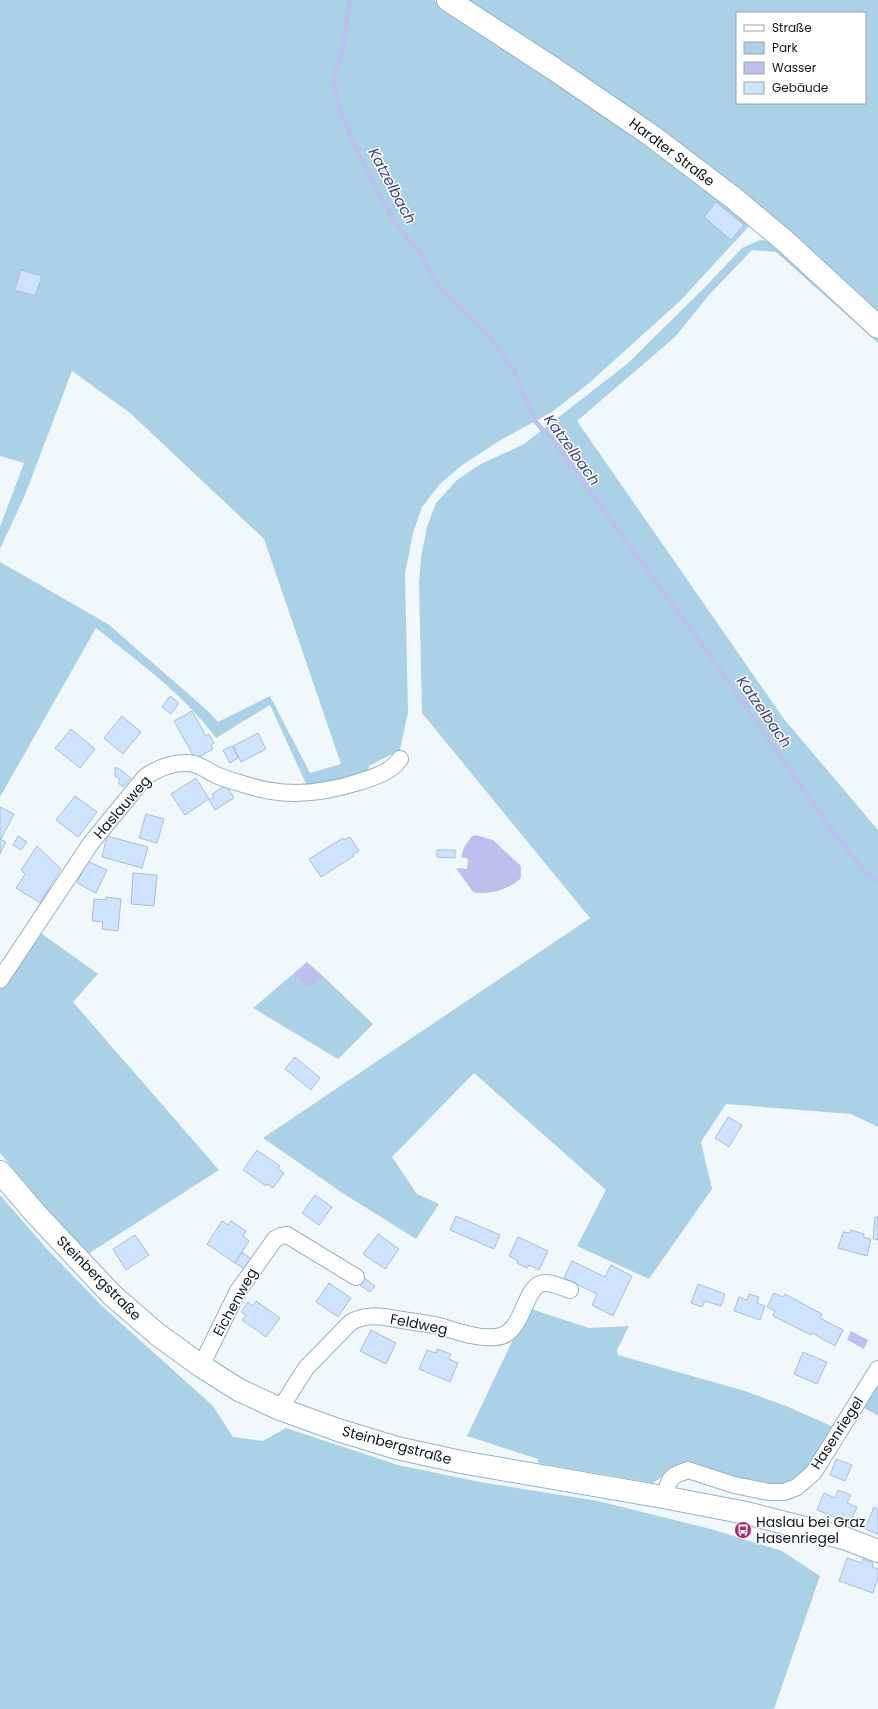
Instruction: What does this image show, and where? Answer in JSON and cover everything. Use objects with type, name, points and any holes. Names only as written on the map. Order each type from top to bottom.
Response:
[{"type":"main road","name":"Hardter Straße","points":[[448,0],[554,69],[652,136],[736,200],[786,242],[878,327]]},
{"type":"main road","name":"Steinbergstraße","points":[[0,1172],[35,1213],[112,1295],[157,1334],[238,1390],[280,1409],[338,1430],[397,1448],[461,1462],[746,1513],[844,1538],[878,1551]]},
{"type":"street","name":"Haslauweg","points":[[0,980],[91,843],[145,777],[153,771],[170,765],[193,764],[216,775],[271,791],[300,793],[332,789],[374,777],[390,770],[400,759]]},
{"type":"street","name":"Eichenweg","points":[[202,1366],[238,1291],[275,1239],[281,1236],[287,1236],[356,1277]]},
{"type":"street","name":"Feldweg","points":[[280,1409],[306,1368],[351,1322],[359,1318],[378,1316],[436,1326],[476,1336],[496,1338],[510,1332],[519,1319],[529,1296],[536,1286],[547,1283],[570,1290]]},
{"type":"street","name":"Hasenriegel","points":[[663,1497],[670,1480],[675,1475],[688,1470],[734,1485],[769,1492],[784,1492],[797,1487],[814,1472],[878,1369]]},
{"type":"green space","points":[[0,0],[434,0],[516,51],[582,97],[752,223],[680,301],[588,384],[552,412],[499,441],[461,466],[440,484],[422,507],[413,533],[405,574],[408,712],[400,750],[369,766],[366,777],[307,786],[270,705],[216,738],[190,707],[160,679],[96,628],[0,797],[0,562],[108,624],[208,711],[218,722],[270,696],[310,773],[341,764],[264,539],[130,413],[72,371],[25,495],[0,549],[0,527],[24,463],[0,456]]},
{"type":"green space","points":[[459,0],[878,0],[878,318]]},
{"type":"green space","points":[[760,240],[776,241],[878,334],[878,343],[776,252],[752,250],[709,295],[675,337],[577,421],[784,719],[878,830],[878,1127],[851,1114],[726,1104],[701,1142],[712,1189],[649,1279],[577,1246],[606,1190],[474,1073],[392,1157],[417,1194],[439,1204],[416,1239],[344,1194],[263,1138],[590,918],[422,713],[419,582],[421,558],[427,527],[436,503],[457,480],[479,465],[524,444],[627,364],[742,248]]},
{"type":"green space","points":[[38,931],[98,974],[73,1002],[219,1170],[88,1254],[39,1200],[0,1153],[0,988]]},
{"type":"green space","points":[[292,975],[309,989],[325,978],[373,1024],[338,1059],[253,1008]]},
{"type":"green space","points":[[0,1195],[46,1248],[102,1306],[213,1406],[233,1437],[263,1441],[286,1428],[398,1465],[480,1482],[598,1501],[711,1529],[782,1551],[820,1576],[774,1709],[0,1709]]},
{"type":"green space","points":[[528,1308],[589,1328],[629,1326],[617,1350],[618,1355],[745,1391],[786,1406],[836,1428],[807,1474],[788,1487],[675,1467],[653,1483],[538,1463],[538,1459],[467,1436]]},
{"type":"green space","points":[[878,1361],[878,1416],[852,1401]]},
{"type":"water","points":[[476,835],[493,840],[521,866],[521,878],[517,882],[498,891],[485,893],[473,892],[456,868],[467,869],[468,859],[461,857],[464,847],[472,836]]},
{"type":"water","points":[[307,962],[325,978],[309,989],[292,975]]},
{"type":"water","points":[[851,1331],[868,1340],[864,1349],[847,1340]]},
{"type":"building","points":[[716,202],[744,225],[731,240],[704,217]]},
{"type":"building","points":[[21,270],[42,276],[35,296],[15,290]]},
{"type":"building","points":[[170,696],[179,703],[171,714],[162,707]]},
{"type":"building","points":[[192,711],[206,736],[209,734],[214,743],[211,745],[213,749],[195,759],[174,721]]},
{"type":"building","points":[[122,716],[141,732],[123,754],[104,738]]},
{"type":"building","points":[[71,729],[95,749],[80,768],[55,748]]},
{"type":"building","points":[[258,733],[266,749],[241,762],[233,746]]},
{"type":"building","points":[[232,746],[238,758],[230,763],[223,750]]},
{"type":"building","points":[[115,768],[118,768],[131,778],[123,787],[118,783],[120,780],[115,776]]},
{"type":"building","points":[[196,778],[209,799],[185,815],[171,794]]},
{"type":"building","points":[[226,785],[234,798],[215,810],[209,800],[214,797],[212,794]]},
{"type":"building","points":[[75,796],[97,812],[78,837],[56,820]]},
{"type":"building","points":[[0,807],[14,814],[1,839],[0,839]]},
{"type":"building","points":[[146,814],[164,819],[157,843],[139,838]]},
{"type":"building","points":[[18,836],[27,842],[21,850],[13,845]]},
{"type":"building","points":[[107,836],[148,847],[142,868],[102,857]]},
{"type":"building","points":[[350,837],[359,851],[353,854],[354,856],[321,877],[309,859],[343,838],[344,840]]},
{"type":"building","points":[[0,839],[6,842],[0,854]]},
{"type":"building","points":[[37,846],[61,869],[40,903],[16,888],[25,874],[21,870]]},
{"type":"building","points":[[437,850],[455,850],[455,858],[437,857]]},
{"type":"building","points":[[87,861],[107,870],[96,893],[77,883]]},
{"type":"building","points":[[133,873],[157,875],[154,906],[131,904]]},
{"type":"building","points":[[106,897],[121,899],[118,931],[102,929],[103,922],[92,921],[94,899],[105,900]]},
{"type":"building","points":[[295,1057],[320,1078],[311,1090],[285,1069]]},
{"type":"building","points":[[728,1117],[742,1125],[729,1147],[715,1138]]},
{"type":"building","points":[[257,1150],[280,1166],[278,1169],[284,1173],[273,1188],[267,1184],[266,1186],[243,1170]]},
{"type":"building","points":[[315,1195],[332,1207],[319,1225],[302,1213]]},
{"type":"building","points":[[456,1216],[500,1235],[494,1249],[450,1230]]},
{"type":"building","points":[[875,1217],[878,1217],[878,1240],[873,1239]]},
{"type":"building","points":[[222,1221],[228,1225],[231,1221],[246,1231],[243,1236],[249,1241],[235,1263],[207,1244]]},
{"type":"building","points":[[851,1230],[864,1234],[863,1237],[871,1239],[867,1256],[838,1248],[843,1232],[850,1233]]},
{"type":"building","points":[[378,1234],[399,1249],[385,1269],[363,1254]]},
{"type":"building","points":[[135,1235],[149,1255],[126,1270],[113,1249]]},
{"type":"building","points":[[518,1237],[548,1251],[539,1270],[529,1265],[527,1268],[517,1263],[518,1261],[509,1256]]},
{"type":"building","points":[[242,1252],[251,1259],[245,1269],[235,1263]]},
{"type":"building","points":[[572,1261],[605,1277],[611,1265],[632,1276],[613,1316],[592,1305],[597,1294],[564,1278]]},
{"type":"building","points":[[359,1274],[375,1286],[370,1292],[354,1281]]},
{"type":"building","points":[[329,1283],[351,1298],[338,1317],[316,1302]]},
{"type":"building","points":[[698,1284],[725,1294],[721,1306],[705,1301],[702,1307],[691,1303]]},
{"type":"building","points":[[774,1293],[783,1297],[785,1294],[822,1314],[820,1318],[843,1330],[835,1346],[812,1333],[811,1335],[773,1316],[775,1311],[767,1307]]},
{"type":"building","points":[[749,1294],[759,1297],[757,1303],[765,1306],[760,1320],[734,1311],[739,1297],[747,1300]]},
{"type":"building","points":[[256,1301],[280,1318],[266,1337],[242,1320],[246,1315],[241,1312],[248,1302],[253,1306]]},
{"type":"building","points":[[371,1330],[396,1343],[386,1364],[360,1351]]},
{"type":"building","points":[[437,1349],[451,1354],[449,1359],[458,1363],[450,1382],[419,1369],[427,1350],[436,1353]]},
{"type":"building","points":[[803,1352],[827,1362],[817,1384],[794,1374]]},
{"type":"building","points":[[836,1459],[852,1465],[845,1481],[830,1475]]},
{"type":"building","points":[[838,1490],[851,1495],[847,1503],[857,1507],[850,1523],[817,1510],[824,1493],[835,1498]]},
{"type":"building","points":[[874,1507],[878,1509],[878,1534],[865,1529]]},
{"type":"building","points":[[847,1558],[862,1563],[863,1559],[873,1563],[872,1567],[878,1569],[878,1578],[873,1593],[839,1581]]},
{"type":"waterway","name":"Katzelbach","points":[[350,0],[344,44],[333,81],[340,111],[359,155],[395,223],[420,253],[439,286],[487,333],[515,372],[535,421],[555,444],[711,657],[836,836],[866,873],[878,880]]},
{"type":"place","name":"Haslau bei Graz Hasenriegel","points":[[743,1530]]}]
